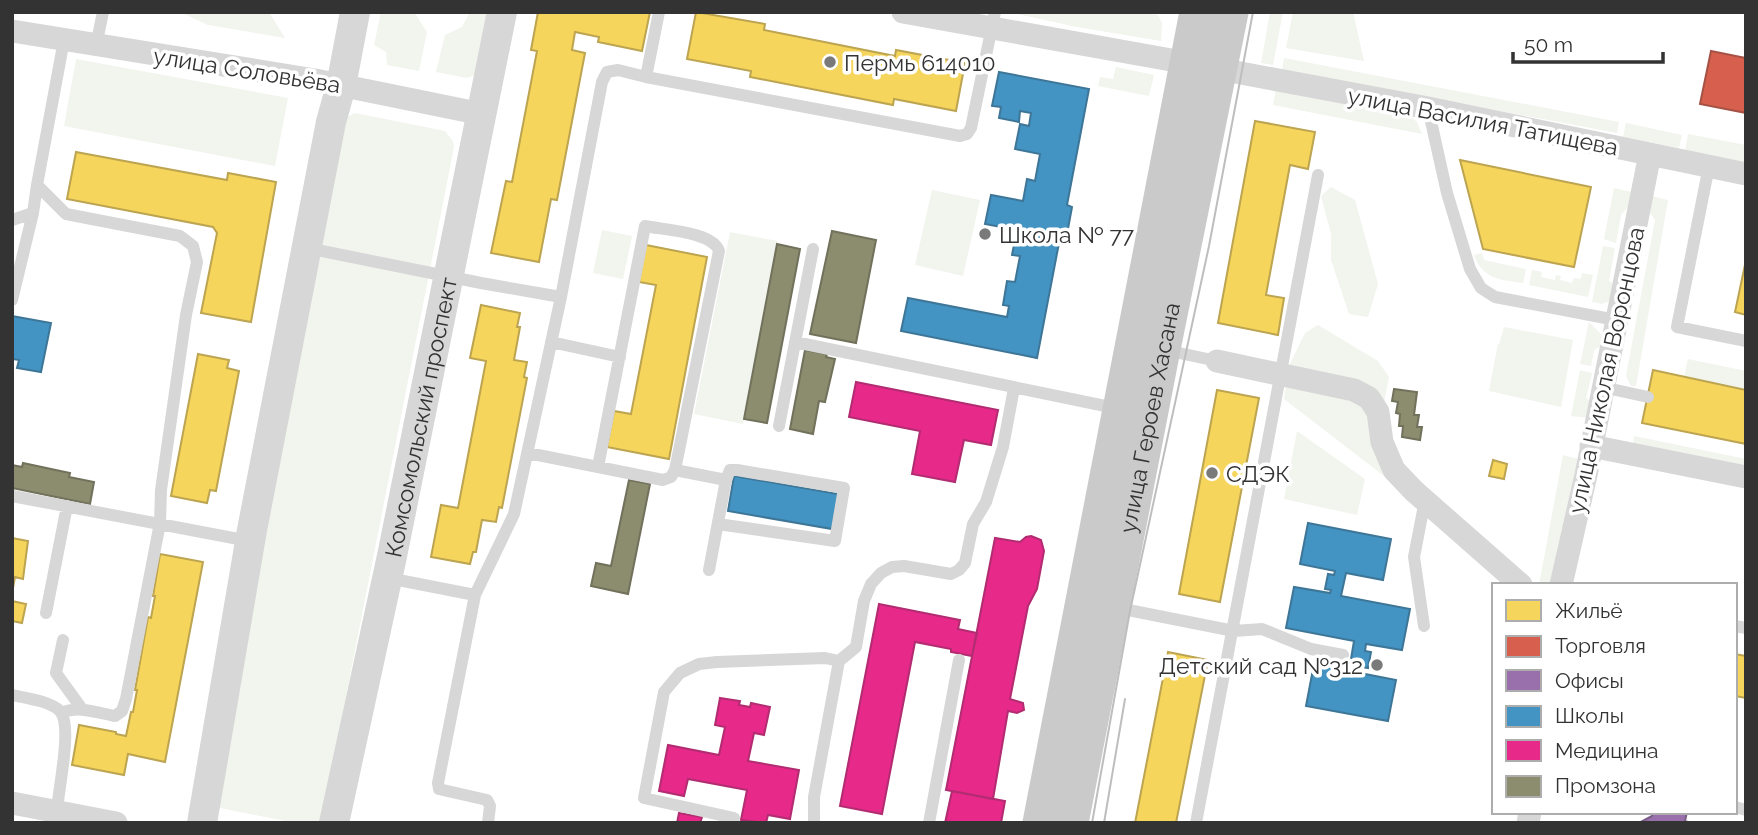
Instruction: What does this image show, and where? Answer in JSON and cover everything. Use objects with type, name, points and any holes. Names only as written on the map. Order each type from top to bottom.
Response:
[{"type":"main road","name":"улица Героев Хасана","points":[[1070,823],[1161,349],[1203,66],[1198,12]]},
{"type":"main road","name":"улица Героев Хасана","points":[[1041,823],[1120,409],[1203,66],[1230,12]]},
{"type":"street","points":[[202,823],[250,541],[331,122],[355,12]]},
{"type":"street","name":"Комсомольский проспект","points":[[334,823],[387,578],[502,12]]},
{"type":"street","points":[[903,12],[993,20],[1203,66]]},
{"type":"street","name":"улица Соловьёва","points":[[12,31],[341,86],[482,114]]},
{"type":"street","name":"улица Василия Татищева","points":[[1203,66],[1428,108],[1746,174]]},
{"type":"street","name":"улица Николая Воронцова","points":[[1561,583],[1650,154]]},
{"type":"street","points":[[1217,361],[1354,390],[1369,398],[1378,412],[1382,442],[1394,470],[1519,583]]},
{"type":"street","points":[[1591,446],[1746,477]]},
{"type":"street","points":[[12,803],[44,814],[116,823]]},
{"type":"lane","points":[[96,46],[103,12]]},
{"type":"lane","points":[[646,77],[659,12]]},
{"type":"lane","points":[[488,823],[490,806],[487,800],[439,789],[438,783],[475,595],[514,514],[561,297],[602,82],[607,72],[618,70],[960,136],[967,134],[971,128],[993,20]]},
{"type":"lane","points":[[12,300],[33,213],[64,40]]},
{"type":"lane","points":[[1428,108],[1447,193],[1470,269],[1481,288],[1496,297],[1616,320]]},
{"type":"lane","points":[[1709,166],[1677,327],[1746,341]]},
{"type":"lane","points":[[1196,823],[1318,175]]},
{"type":"lane","points":[[37,185],[66,214],[180,236],[193,246],[197,262],[186,315],[161,490],[160,523],[122,710],[115,716],[82,709],[62,713]]},
{"type":"lane","points":[[12,220],[33,213]]},
{"type":"lane","points":[[528,453],[598,467],[663,480],[670,477],[675,470],[719,251],[717,243],[707,237],[645,226],[598,467]]},
{"type":"lane","points":[[307,248],[561,297]]},
{"type":"lane","points":[[779,426],[813,249]]},
{"type":"lane","points":[[551,342],[620,357]]},
{"type":"lane","points":[[794,342],[1120,409]]},
{"type":"lane","points":[[1161,349],[1217,361]]},
{"type":"lane","points":[[1602,387],[1648,397]]},
{"type":"lane","points":[[814,823],[814,797],[839,661],[856,647],[864,601],[871,584],[881,573],[892,567],[904,566],[951,574],[965,563],[973,524],[986,502],[1003,447],[1014,388]]},
{"type":"lane","points":[[675,470],[726,480]]},
{"type":"lane","points":[[709,570],[726,480],[730,470],[844,488],[835,541],[718,524]]},
{"type":"lane","points":[[12,496],[250,541]]},
{"type":"lane","points":[[1424,626],[1414,557],[1425,500]]},
{"type":"lane","points":[[46,613],[67,506]]},
{"type":"lane","points":[[387,578],[475,595]]},
{"type":"lane","points":[[1113,607],[1234,631],[1262,629],[1311,649],[1343,656]]},
{"type":"lane","points":[[63,640],[56,673],[82,709]]},
{"type":"lane","points":[[734,818],[644,798],[664,692],[680,673],[699,664],[825,658],[839,661]]},
{"type":"lane","points":[[929,823],[959,660]]},
{"type":"lane","points":[[12,695],[54,707],[62,713],[66,730],[44,814]]},
{"type":"shaded area","points":[[180,12],[269,12],[285,38],[208,25]]},
{"type":"shaded area","points":[[381,12],[414,12],[427,32],[419,71],[387,65],[386,52],[374,45]]},
{"type":"shaded area","points":[[470,12],[491,12],[475,75],[467,78],[436,72],[445,35],[462,27]]},
{"type":"shaded area","points":[[1008,12],[1141,12],[1158,15],[1162,23],[1161,41],[1077,27]]},
{"type":"shaded area","points":[[1270,12],[1283,12],[1273,65],[1261,63]]},
{"type":"shaded area","points":[[1293,12],[1353,12],[1364,61],[1286,48]]},
{"type":"shaded area","points":[[1284,58],[1619,122],[1617,133],[1282,70]]},
{"type":"shaded area","points":[[76,59],[288,98],[275,166],[64,126]]},
{"type":"shaded area","points":[[1116,67],[1154,75],[1149,96],[1098,86],[1100,77],[1113,79]]},
{"type":"shaded area","points":[[1276,89],[1408,115],[1417,122],[1422,134],[1273,105]]},
{"type":"shaded area","points":[[355,113],[445,131],[454,147],[321,823],[295,823],[210,806],[345,118]]},
{"type":"shaded area","points":[[1626,123],[1682,135],[1679,148],[1623,137]]},
{"type":"shaded area","points":[[1688,134],[1746,145],[1746,163],[1685,151]]},
{"type":"shaded area","points":[[1331,187],[1355,200],[1378,284],[1368,317],[1349,314],[1331,260],[1331,234],[1321,196]]},
{"type":"shaded area","points":[[1614,188],[1632,192],[1629,206],[1621,215],[1616,243],[1604,239]]},
{"type":"shaded area","points":[[932,190],[980,200],[963,276],[915,265]]},
{"type":"shaded area","points":[[1651,196],[1668,200],[1636,386],[1631,386],[1626,376],[1655,220],[1648,210]]},
{"type":"shaded area","points":[[602,230],[632,236],[623,279],[593,273]]},
{"type":"shaded area","points":[[730,232],[777,241],[743,424],[694,414]]},
{"type":"shaded area","points":[[1603,246],[1615,248],[1609,281],[1616,285],[1611,300],[1602,304],[1592,302]]},
{"type":"shaded area","points":[[1482,253],[1484,260],[1526,269],[1523,283],[1487,274],[1474,255]]},
{"type":"shaded area","points":[[1532,270],[1542,272],[1541,277],[1555,280],[1556,275],[1561,276],[1560,280],[1572,283],[1574,278],[1581,279],[1582,273],[1593,275],[1588,297],[1529,285]]},
{"type":"shaded area","points":[[1589,322],[1605,338],[1603,345],[1594,350],[1591,366],[1580,364]]},
{"type":"shaded area","points":[[1318,325],[1378,361],[1389,377],[1384,402],[1287,370],[1305,333]]},
{"type":"shaded area","points":[[1504,327],[1573,340],[1561,407],[1489,391],[1498,343],[1499,345]]},
{"type":"shaded area","points":[[1688,359],[1746,371],[1746,390],[1684,377]]},
{"type":"shaded area","points":[[1580,370],[1592,373],[1586,398],[1593,403],[1590,418],[1571,416]]},
{"type":"shaded area","points":[[1287,379],[1364,405],[1384,476],[1284,399]]},
{"type":"shaded area","points":[[1297,431],[1365,479],[1357,515],[1284,499]]},
{"type":"shaded area","points":[[1634,436],[1746,459],[1746,473],[1632,450]]},
{"type":"shaded area","points":[[1563,455],[1582,460],[1552,582],[1539,583]]},
{"type":"building: Жильё","points":[[538,12],[650,12],[642,51],[598,42],[599,37],[575,32],[572,50],[585,53],[557,200],[551,199],[539,262],[491,253],[506,181],[512,182],[537,51],[531,50]]},
{"type":"building: Жильё","points":[[696,12],[765,24],[764,30],[895,56],[896,50],[965,63],[956,111],[894,99],[893,105],[750,77],[751,71],[687,59]]},
{"type":"building: Жильё","points":[[1255,121],[1315,132],[1308,169],[1290,165],[1266,295],[1284,298],[1278,335],[1218,323]]},
{"type":"building: Жильё","points":[[76,152],[227,180],[228,173],[276,182],[251,322],[201,313],[217,233],[213,227],[67,199]]},
{"type":"building: Жильё","points":[[1460,160],[1591,187],[1574,267],[1483,249]]},
{"type":"building: Жильё","points":[[646,245],[707,257],[669,459],[607,447],[614,411],[631,414],[656,285],[639,282]]},
{"type":"building: Жильё","points":[[1746,260],[1746,315],[1735,312]]},
{"type":"building: Жильё","points":[[481,305],[520,313],[514,360],[527,362],[524,377],[527,378],[502,508],[499,507],[496,522],[482,520],[476,552],[473,552],[470,564],[431,557],[441,505],[458,508],[486,361],[470,358]]},
{"type":"building: Жильё","points":[[198,354],[229,360],[227,368],[239,371],[216,491],[210,490],[207,503],[171,496]]},
{"type":"building: Жильё","points":[[1653,370],[1746,390],[1746,444],[1642,423]]},
{"type":"building: Жильё","points":[[1217,390],[1259,398],[1220,602],[1179,594]]},
{"type":"building: Жильё","points":[[1493,460],[1507,464],[1504,479],[1489,476]]},
{"type":"building: Жильё","points":[[12,538],[28,541],[23,579],[15,577],[13,588]]},
{"type":"building: Жильё","points":[[160,554],[203,562],[165,762],[128,754],[124,775],[72,765],[79,725],[126,736],[133,712],[148,617],[151,618]]},
{"type":"building: Жильё","points":[[12,601],[26,604],[22,623],[12,621]]},
{"type":"building: Жильё","points":[[1168,652],[1208,660],[1176,823],[1135,823]]},
{"type":"building: Жильё","points":[[1737,654],[1746,656],[1746,698],[1737,696]]},
{"type":"building: Торговля","points":[[1711,51],[1746,58],[1746,113],[1700,104]]},
{"type":"building: Офисы","points":[[1687,814],[1685,821],[1690,823],[1639,823],[1652,816]]},
{"type":"building: Школы","points":[[999,72],[1089,89],[1067,205],[1072,207],[1065,245],[1059,243],[1037,358],[901,331],[908,298],[1007,317],[1009,306],[1003,305],[1007,281],[1015,282],[1020,256],[1012,255],[1017,230],[985,224],[991,195],[1023,201],[1027,179],[1035,181],[1040,154],[1015,149],[1020,124],[1029,126],[1031,113],[1020,111],[1019,122],[999,118],[1001,107],[992,106]]},
{"type":"building: Школы","points":[[12,316],[51,323],[41,372],[17,368],[19,360],[12,359]]},
{"type":"building: Школы","points":[[734,476],[838,494],[832,529],[728,511]]},
{"type":"building: Школы","points":[[1308,523],[1391,539],[1383,580],[1346,573],[1341,596],[1410,609],[1402,650],[1366,644],[1365,651],[1371,652],[1368,668],[1362,667],[1360,673],[1396,680],[1388,721],[1306,706],[1314,664],[1349,671],[1354,641],[1286,628],[1294,587],[1330,593],[1331,590],[1325,589],[1328,574],[1334,575],[1335,571],[1300,564]]},
{"type":"building: Медицина","points":[[856,382],[998,410],[991,445],[964,440],[955,482],[912,474],[920,431],[849,417]]},
{"type":"building: Медицина","points":[[1031,536],[1041,540],[1044,551],[1037,589],[1028,606],[1010,699],[1023,703],[1024,710],[1017,713],[1008,711],[993,799],[946,790],[995,538],[1020,542]]},
{"type":"building: Медицина","points":[[879,604],[960,620],[958,629],[977,633],[972,656],[915,642],[882,814],[840,806]]},
{"type":"building: Медицина","points":[[720,698],[740,701],[739,705],[750,707],[751,703],[770,707],[764,735],[754,733],[748,761],[799,770],[790,819],[768,815],[766,823],[741,820],[747,790],[688,779],[684,796],[659,791],[668,745],[719,755],[725,727],[715,725]]},
{"type":"building: Медицина","points":[[952,791],[1005,801],[1001,823],[945,823]]},
{"type":"building: Медицина","points":[[679,813],[702,817],[700,823],[677,823]]},
{"type":"building: Промзона","points":[[832,231],[876,240],[856,343],[810,334]]},
{"type":"building: Промзона","points":[[777,244],[800,249],[767,423],[744,419]]},
{"type":"building: Промзона","points":[[805,350],[827,354],[826,357],[835,359],[825,402],[819,401],[813,434],[790,429]]},
{"type":"building: Промзона","points":[[1394,389],[1417,392],[1414,415],[1419,415],[1417,427],[1422,427],[1420,440],[1402,437],[1400,414],[1396,413],[1398,402],[1392,401]]},
{"type":"building: Промзона","points":[[23,463],[70,473],[69,477],[94,482],[90,504],[12,488],[12,465],[22,467]]},
{"type":"building: Промзона","points":[[629,480],[650,484],[628,594],[591,586],[596,563],[611,566]]},
{"type":"tram line","points":[[1092,823],[1130,611],[1209,246],[1253,12]]},
{"type":"tram line","points":[[1104,823],[1125,699]]},
{"type":"place","name":"Пермь 614010","points":[[830,62]]},
{"type":"place","name":"Школа № 77","points":[[985,234]]},
{"type":"place","name":"СДЭК","points":[[1212,473]]},
{"type":"place","name":"Детский сад №312","points":[[1377,665]]}]
